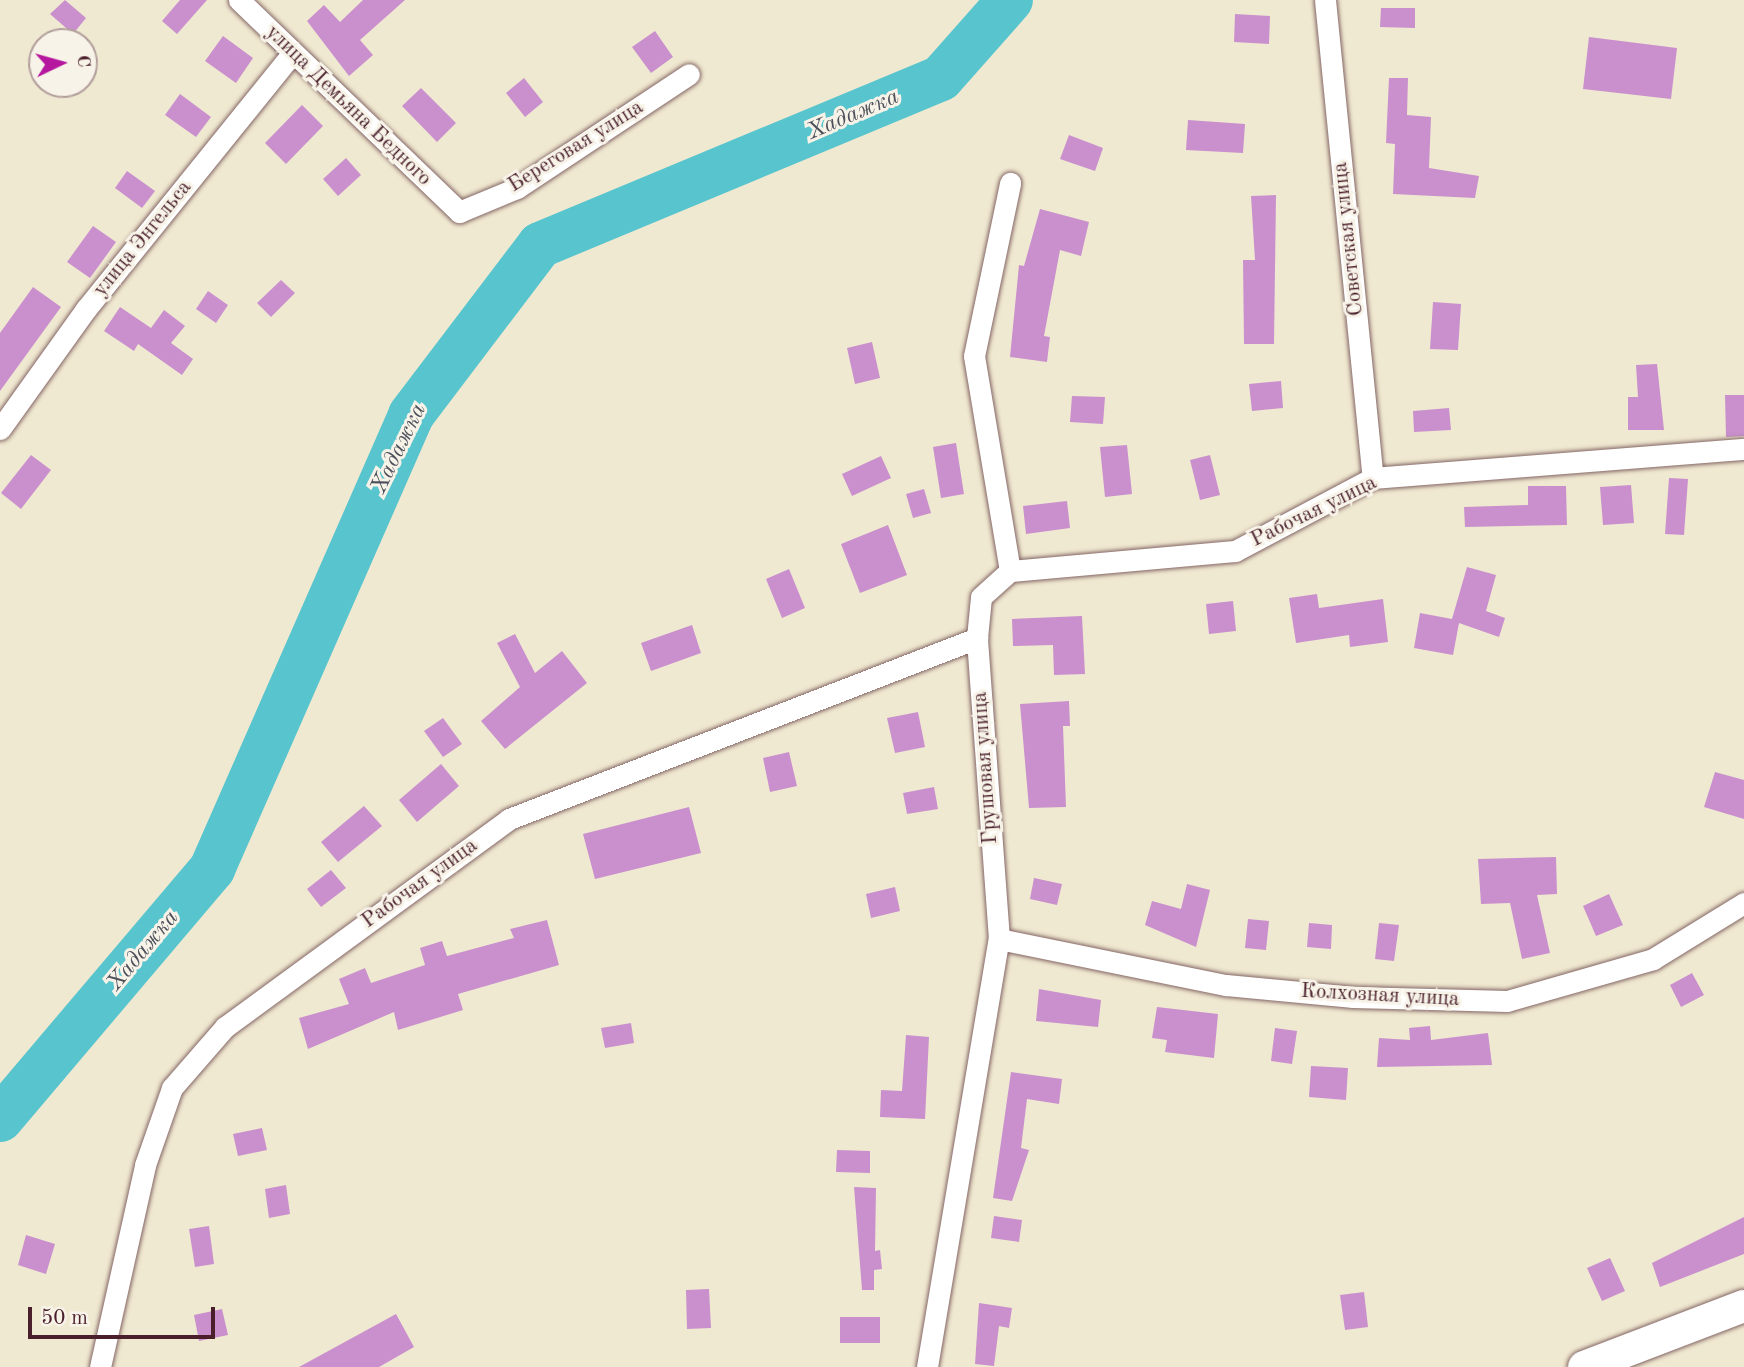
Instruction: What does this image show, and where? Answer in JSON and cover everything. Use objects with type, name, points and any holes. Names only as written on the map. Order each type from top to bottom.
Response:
[{"type":"main road","points":[[1584,1367],[1744,1306]]},
{"type":"street","name":"улица Демьяна Бедного","points":[[239,0],[292,54],[459,212]]},
{"type":"street","name":"Советская улица","points":[[1325,0],[1373,478]]},
{"type":"street","name":"улица Энгельса","points":[[0,429],[86,309],[292,54]]},
{"type":"street","name":"Береговая улица","points":[[459,212],[517,188],[689,74]]},
{"type":"street","points":[[1010,183],[974,356],[1010,571]]},
{"type":"street","name":"Рабочая улица","points":[[1010,571],[1235,551],[1373,478],[1744,449]]},
{"type":"street","name":"Грушовая улица","points":[[927,1367],[999,939],[976,638],[981,597],[1010,571]]},
{"type":"street","name":"Рабочая улица","points":[[100,1367],[145,1166],[172,1088],[225,1027],[509,819],[976,638]]},
{"type":"street","name":"Колхозная улица","points":[[999,939],[1226,985],[1353,997],[1507,1001],[1653,960],[1744,903]]},
{"type":"building","points":[[65,0],[86,18],[78,28],[66,28],[50,14]]},
{"type":"building","points":[[180,0],[207,0],[177,34],[162,21]]},
{"type":"building","points":[[363,0],[405,0],[360,40],[373,55],[349,76],[307,21],[324,5],[340,22]]},
{"type":"building","points":[[1381,8],[1415,8],[1415,28],[1380,27]]},
{"type":"building","points":[[1235,14],[1270,16],[1269,44],[1234,42]]},
{"type":"building","points":[[655,31],[673,57],[651,73],[632,47]]},
{"type":"building","points":[[223,36],[253,58],[236,83],[205,61]]},
{"type":"building","points":[[1589,37],[1677,48],[1671,99],[1583,89]]},
{"type":"building","points":[[524,78],[543,102],[525,117],[506,93]]},
{"type":"building","points":[[1389,78],[1408,78],[1407,115],[1431,117],[1429,168],[1479,176],[1475,198],[1393,194],[1395,144],[1386,143]]},
{"type":"building","points":[[421,88],[456,123],[437,142],[402,106]]},
{"type":"building","points":[[180,94],[211,117],[196,137],[165,115]]},
{"type":"building","points":[[302,105],[323,126],[286,164],[265,143]]},
{"type":"building","points":[[1188,120],[1245,124],[1243,153],[1186,150]]},
{"type":"building","points":[[1069,135],[1103,148],[1095,171],[1060,159]]},
{"type":"building","points":[[346,158],[361,175],[338,196],[323,179]]},
{"type":"building","points":[[127,171],[155,191],[142,208],[115,188]]},
{"type":"building","points":[[1276,195],[1274,344],[1244,344],[1243,260],[1255,260],[1251,196]]},
{"type":"building","points":[[1040,209],[1089,222],[1081,256],[1060,250],[1044,336],[1050,337],[1047,362],[1010,357],[1019,265],[1024,266]]},
{"type":"building","points":[[93,226],[116,242],[90,278],[67,262]]},
{"type":"building","points":[[281,280],[295,293],[271,317],[257,303]]},
{"type":"building","points":[[33,287],[61,307],[0,391],[0,333]]},
{"type":"building","points":[[208,291],[228,305],[216,323],[196,309]]},
{"type":"building","points":[[1433,302],[1461,304],[1458,350],[1430,349]]},
{"type":"building","points":[[120,307],[151,328],[164,310],[185,326],[171,343],[193,359],[182,375],[138,344],[134,351],[104,331]]},
{"type":"building","points":[[872,342],[880,378],[855,384],[847,348]]},
{"type":"building","points":[[1657,364],[1664,430],[1628,430],[1628,397],[1638,397],[1636,365]]},
{"type":"building","points":[[1281,381],[1283,408],[1252,411],[1249,384]]},
{"type":"building","points":[[1725,395],[1744,395],[1744,436],[1726,437]]},
{"type":"building","points":[[1072,396],[1105,397],[1103,424],[1070,422]]},
{"type":"building","points":[[1449,408],[1451,430],[1414,432],[1413,411]]},
{"type":"building","points":[[956,443],[964,494],[941,498],[933,447]]},
{"type":"building","points":[[1127,445],[1132,494],[1105,497],[1100,447]]},
{"type":"building","points":[[31,455],[51,470],[21,509],[1,493]]},
{"type":"building","points":[[1210,455],[1220,495],[1200,500],[1190,460]]},
{"type":"building","points":[[881,456],[891,478],[852,496],[842,474]]},
{"type":"building","points":[[1669,478],[1688,479],[1684,535],[1665,534]]},
{"type":"building","points":[[1631,485],[1634,523],[1603,525],[1600,487]]},
{"type":"building","points":[[1528,486],[1566,486],[1567,525],[1465,527],[1464,507],[1528,505]]},
{"type":"building","points":[[924,489],[931,513],[913,518],[906,494]]},
{"type":"building","points":[[1067,501],[1070,528],[1026,534],[1023,506]]},
{"type":"building","points":[[888,525],[907,575],[860,593],[841,544]]},
{"type":"building","points":[[1467,567],[1496,575],[1486,611],[1505,618],[1499,637],[1459,623],[1453,655],[1414,648],[1420,613],[1452,619]]},
{"type":"building","points":[[789,569],[805,608],[782,618],[766,579]]},
{"type":"building","points":[[1317,594],[1319,608],[1383,599],[1388,642],[1350,647],[1349,635],[1296,643],[1289,598]]},
{"type":"building","points":[[1233,601],[1236,631],[1209,634],[1206,604]]},
{"type":"building","points":[[1082,616],[1085,674],[1054,675],[1053,645],[1013,646],[1012,619]]},
{"type":"building","points":[[692,625],[701,653],[651,671],[641,643]]},
{"type":"building","points":[[515,634],[535,673],[562,651],[587,683],[505,749],[481,721],[520,687],[497,643]]},
{"type":"building","points":[[1069,701],[1070,726],[1063,726],[1066,807],[1029,808],[1020,704]]},
{"type":"building","points":[[918,712],[925,747],[895,753],[887,718]]},
{"type":"building","points":[[443,718],[462,744],[443,757],[424,731]]},
{"type":"building","points":[[789,752],[797,786],[770,792],[763,758]]},
{"type":"building","points":[[441,764],[459,786],[417,822],[399,800]]},
{"type":"building","points":[[1715,772],[1744,780],[1744,819],[1704,807]]},
{"type":"building","points":[[934,787],[938,809],[907,814],[903,793]]},
{"type":"building","points":[[364,806],[382,826],[338,862],[321,842]]},
{"type":"building","points":[[689,807],[701,853],[595,879],[583,834]]},
{"type":"building","points":[[1556,857],[1557,894],[1537,895],[1550,953],[1522,959],[1510,903],[1481,904],[1478,859]]},
{"type":"building","points":[[331,870],[346,888],[321,907],[307,889]]},
{"type":"building","points":[[1034,878],[1062,884],[1057,905],[1030,899]]},
{"type":"building","points":[[1187,884],[1210,890],[1196,947],[1145,925],[1152,901],[1181,909]]},
{"type":"building","points":[[895,887],[900,911],[871,918],[866,894]]},
{"type":"building","points":[[1609,894],[1623,925],[1596,936],[1583,906]]},
{"type":"building","points":[[1248,919],[1269,921],[1266,950],[1245,948]]},
{"type":"building","points":[[547,920],[559,965],[458,994],[463,1010],[398,1030],[394,1012],[308,1049],[299,1018],[349,1004],[339,979],[365,968],[371,983],[425,965],[420,948],[442,941],[447,956],[514,938],[510,929]]},
{"type":"building","points":[[1309,923],[1332,925],[1331,949],[1307,947]]},
{"type":"building","points":[[1379,923],[1399,925],[1394,961],[1375,959]]},
{"type":"building","points":[[1692,973],[1704,995],[1681,1007],[1670,985]]},
{"type":"building","points":[[1039,989],[1101,1000],[1098,1027],[1036,1021]]},
{"type":"building","points":[[1157,1007],[1218,1014],[1214,1058],[1165,1052],[1167,1040],[1152,1038]]},
{"type":"building","points":[[631,1023],[634,1043],[605,1048],[601,1028]]},
{"type":"building","points":[[1430,1026],[1431,1040],[1488,1033],[1492,1065],[1377,1067],[1379,1038],[1410,1040],[1409,1028]]},
{"type":"building","points":[[1275,1028],[1297,1031],[1292,1064],[1271,1061]]},
{"type":"building","points":[[906,1035],[929,1037],[925,1119],[880,1117],[881,1090],[902,1091]]},
{"type":"building","points":[[1311,1066],[1348,1068],[1346,1100],[1309,1097]]},
{"type":"building","points":[[1011,1072],[1062,1079],[1059,1104],[1027,1099],[1021,1148],[1029,1150],[1012,1201],[993,1198]]},
{"type":"building","points":[[262,1128],[267,1150],[238,1156],[233,1134]]},
{"type":"building","points":[[837,1150],[870,1151],[870,1173],[836,1172]]},
{"type":"building","points":[[286,1185],[290,1214],[269,1218],[265,1189]]},
{"type":"building","points":[[854,1187],[876,1188],[875,1251],[880,1250],[882,1269],[874,1270],[874,1290],[862,1290]]},
{"type":"building","points":[[994,1216],[1022,1220],[1019,1242],[991,1238]]},
{"type":"building","points":[[1744,1217],[1744,1254],[1660,1287],[1652,1263]]},
{"type":"building","points":[[209,1226],[214,1264],[195,1267],[189,1229]]},
{"type":"building","points":[[26,1235],[55,1244],[46,1274],[18,1265]]},
{"type":"building","points":[[1610,1258],[1625,1291],[1602,1301],[1587,1268]]},
{"type":"building","points":[[709,1289],[711,1328],[687,1329],[686,1290]]},
{"type":"building","points":[[1364,1292],[1368,1327],[1345,1330],[1340,1295]]},
{"type":"building","points":[[979,1303],[1012,1308],[1009,1328],[999,1326],[994,1366],[975,1364]]},
{"type":"building","points":[[222,1309],[228,1335],[199,1341],[194,1315]]},
{"type":"building","points":[[396,1314],[414,1347],[379,1367],[299,1367]]},
{"type":"building","points":[[840,1317],[880,1317],[880,1343],[840,1343]]},
{"type":"waterway","name":"Хадажка","points":[[0,1119],[212,869],[411,415],[540,245],[941,78],[1010,0]]}]
